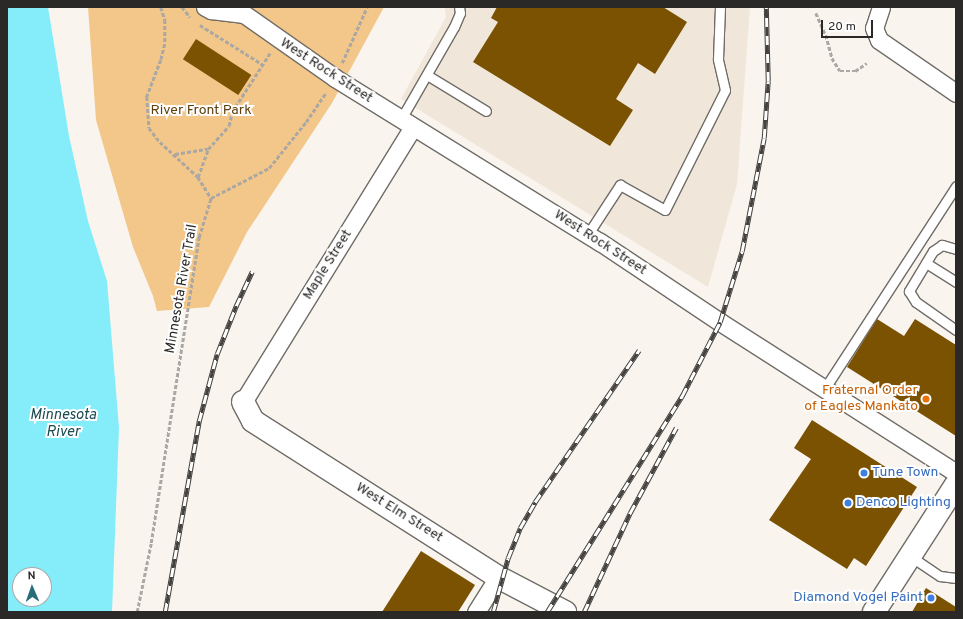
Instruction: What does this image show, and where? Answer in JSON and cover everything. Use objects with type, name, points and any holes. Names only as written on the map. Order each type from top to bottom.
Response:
[{"type":"street","name":"West Rock Street","points":[[205,7],[211,10],[244,11],[278,39],[335,78],[588,234],[720,322],[956,473]]},
{"type":"street","points":[[881,7],[874,28],[879,40],[956,93]]},
{"type":"street","name":"Maple Street","points":[[244,402],[407,123]]},
{"type":"street","name":"West Elm Street","points":[[244,402],[254,421],[498,576],[564,612]]},
{"type":"street","points":[[874,612],[956,485]]},
{"type":"street","points":[[476,612],[498,576]]},
{"type":"lane","points":[[407,123],[427,75],[454,27],[460,13],[459,7]]},
{"type":"lane","points":[[588,234],[620,185],[665,210],[725,90],[718,59],[720,7]]},
{"type":"lane","points":[[427,75],[486,111]]},
{"type":"lane","points":[[825,388],[956,186]]},
{"type":"lane","points":[[956,249],[942,245],[933,251],[909,291],[916,302],[956,330]]},
{"type":"lane","points":[[926,263],[956,282]]},
{"type":"lane","points":[[910,556],[940,576],[956,578]]},
{"type":"path","points":[[162,7],[165,20],[165,44],[161,60],[147,97],[149,128],[160,142],[198,177],[211,198],[269,168],[306,122],[335,78],[367,7]]},
{"type":"path","points":[[182,7],[192,19]]},
{"type":"path","points":[[816,13],[826,35],[832,58],[840,71],[855,71],[867,64]]},
{"type":"path","points":[[199,24],[211,34],[262,64]]},
{"type":"path","points":[[198,177],[208,149],[229,126],[232,112],[278,39]]},
{"type":"path","points":[[174,154],[208,149]]},
{"type":"path","name":"Minnesota River Trail","points":[[137,612],[151,543],[199,237],[211,198]]},
{"type":"shaded area","points":[[445,7],[750,7],[737,184],[708,287],[401,99],[446,17]]},
{"type":"green space","name":"River Front Park","points":[[88,7],[384,7],[332,103],[247,232],[209,307],[157,311],[153,296],[133,247],[96,120]]},
{"type":"water","name":"Minnesota River","points":[[7,7],[48,7],[69,136],[88,221],[107,281],[119,428],[112,612],[7,612]]},
{"type":"building","points":[[497,7],[663,7],[687,22],[655,74],[638,63],[616,99],[633,110],[610,146],[473,62],[498,22],[491,18]]},
{"type":"building","points":[[196,39],[251,75],[238,95],[183,59]]},
{"type":"building","name":"Fraternal Order of Eagles Mankato","points":[[877,319],[904,336],[915,319],[956,345],[956,436],[847,367]]},
{"type":"building","points":[[812,420],[917,487],[866,566],[854,558],[847,569],[769,520],[811,459],[794,448]]},
{"type":"building","points":[[421,551],[475,585],[458,612],[382,612]]},
{"type":"building","name":"Diamond Vogel Paint","points":[[926,588],[956,607],[956,612],[912,612]]},
{"type":"railway","points":[[547,612],[682,396],[720,322],[742,251],[764,138],[768,81],[766,7]]},
{"type":"railway","points":[[165,612],[199,421],[217,354],[252,271]]},
{"type":"railway","points":[[493,612],[508,558],[520,528],[535,502],[639,350]]},
{"type":"railway","points":[[584,612],[630,513],[676,428]]},
{"type":"place","name":"Fraternal Order of Eagles Mankato","points":[[926,399]]},
{"type":"place","name":"Tune Town","points":[[864,473]]},
{"type":"place","name":"Denco Lighting","points":[[848,503]]},
{"type":"place","name":"Diamond Vogel Paint","points":[[931,598]]}]
